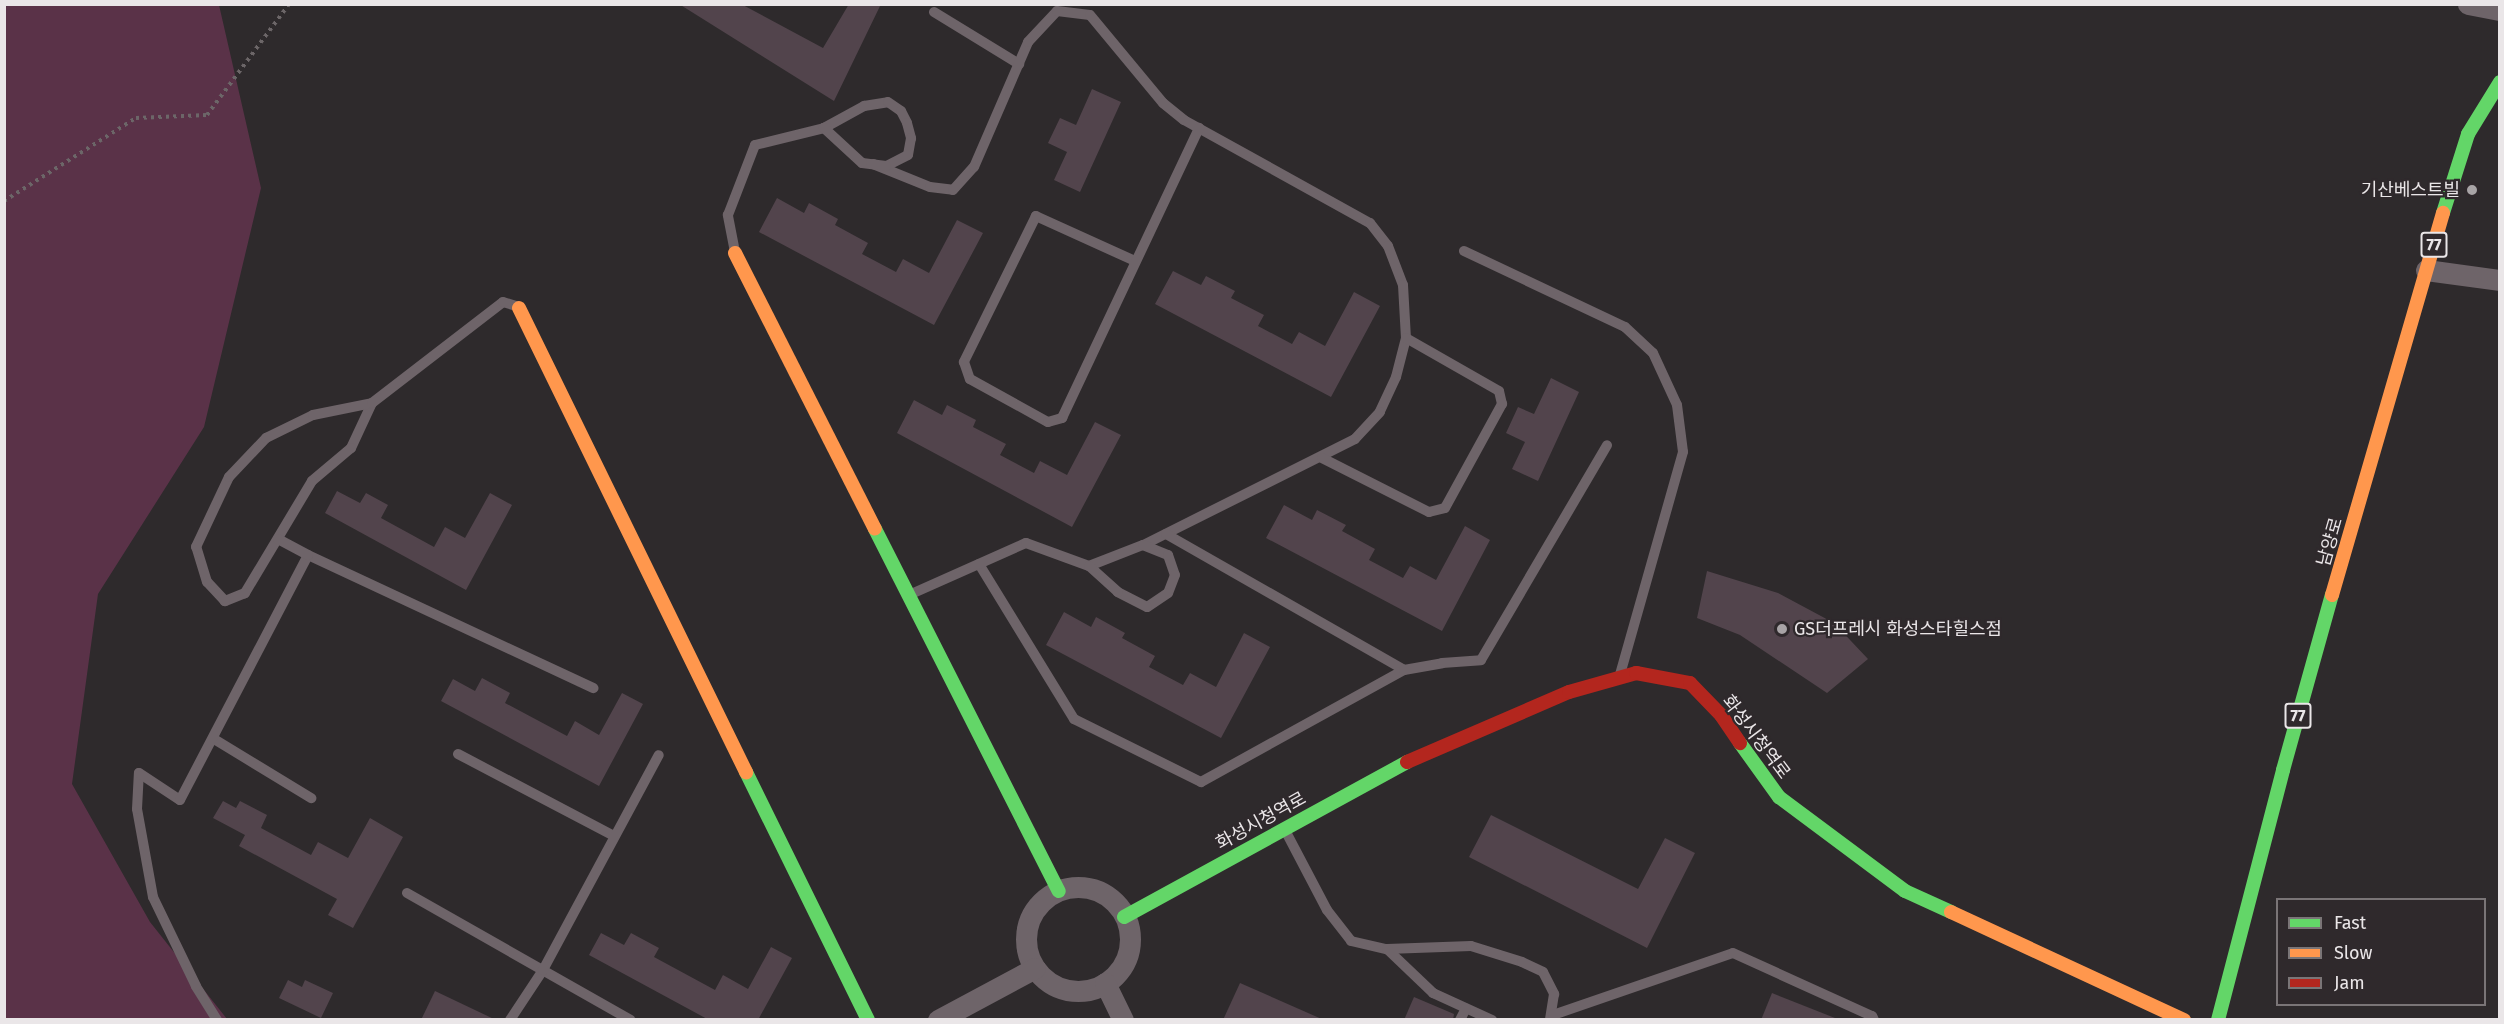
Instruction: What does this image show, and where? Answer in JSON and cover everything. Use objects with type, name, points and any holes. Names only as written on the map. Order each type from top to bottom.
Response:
[{"type":"street","points":[[2468,4],[2499,10]]},
{"type":"street","name":"남양로","points":[[2218,1020],[2283,770],[2426,270],[2468,134],[2499,82]]},
{"type":"street","points":[[735,253],[1059,891]]},
{"type":"street","points":[[2426,270],[2499,280]]},
{"type":"street","points":[[519,308],[868,1020]]},
{"type":"street","name":"화성시청역로","points":[[1124,917],[1399,766],[1569,692],[1636,673],[1690,682],[1721,715],[1779,797],[1905,891],[2184,1020]]},
{"type":"street","points":[[1078,888],[1101,893],[1111,899],[1124,917],[1129,928],[1130,945],[1125,962],[1115,976],[1105,983],[1084,991],[1067,990],[1051,984],[1035,968],[1029,957],[1027,928],[1037,908],[1059,891],[1078,888]]},
{"type":"street","points":[[938,1020],[1035,968]]},
{"type":"street","points":[[1105,983],[1123,1020]]},
{"type":"lane","points":[[1078,4],[1090,15],[1163,103],[1199,128],[1370,223],[1388,246],[1403,285],[1406,338],[1396,377],[1380,412],[1355,439],[1322,458],[1143,545],[1089,566]]},
{"type":"lane","points":[[873,164],[930,187],[953,190],[974,167],[1028,42],[1057,11],[1090,15]]},
{"type":"lane","points":[[934,12],[1019,64]]},
{"type":"lane","points":[[735,253],[728,215],[755,145],[824,128],[864,106],[888,102],[901,111],[907,123],[911,138],[908,155],[886,166],[862,163],[824,128]]},
{"type":"lane","points":[[1135,261],[1036,216],[964,362],[970,379],[1048,422],[1062,418],[1199,128]]},
{"type":"lane","points":[[1464,251],[1625,327],[1653,353],[1677,405],[1683,452],[1619,678]]},
{"type":"lane","points":[[372,403],[351,448],[312,481],[245,593],[225,601],[207,582],[196,547],[229,477],[266,438],[313,415],[372,403],[503,302],[519,308]]},
{"type":"lane","points":[[1322,458],[1429,512],[1445,508],[1502,404],[1499,391],[1406,338]]},
{"type":"lane","points":[[979,564],[1074,719],[1201,782],[1404,670],[1442,663],[1481,660],[1607,446]]},
{"type":"lane","points":[[1166,534],[1404,670]]},
{"type":"lane","points":[[278,539],[593,688]]},
{"type":"lane","points":[[909,596],[1026,543],[1089,566],[1118,592],[1147,607],[1168,593],[1175,575],[1168,555],[1143,545]]},
{"type":"lane","points":[[218,1020],[196,986],[153,897],[137,809],[139,773],[180,800],[214,739],[308,555]]},
{"type":"lane","points":[[214,739],[311,798]]},
{"type":"lane","points":[[458,754],[614,836]]},
{"type":"lane","points":[[510,1020],[543,970],[659,755]]},
{"type":"lane","points":[[1284,829],[1327,910],[1351,941],[1387,949],[1471,946],[1522,962],[1543,972],[1554,994],[1552,1018],[1733,952],[1872,1016],[1874,1020]]},
{"type":"lane","points":[[407,893],[631,1020]]},
{"type":"lane","points":[[1387,949],[1433,993],[1492,1020]]},
{"type":"lane","points":[[1460,1020],[1466,1008]]},
{"type":"path","points":[[4,201],[136,118],[207,115],[289,4]]},
{"type":"shaded area","points":[[5,5],[219,5],[261,188],[204,427],[98,594],[72,784],[150,922],[227,1019],[5,1020]]},
{"type":"building","points":[[679,4],[741,4],[823,48],[849,4],[881,4],[834,101]]},
{"type":"building","points":[[1092,89],[1121,102],[1080,192],[1054,180],[1067,152],[1048,143],[1060,118],[1076,125]]},
{"type":"building","points":[[777,198],[804,213],[809,203],[838,219],[835,225],[868,243],[862,254],[896,272],[903,259],[929,273],[957,220],[983,233],[934,325],[759,232]]},
{"type":"building","points":[[1173,271],[1201,285],[1206,276],[1235,291],[1231,298],[1264,315],[1258,326],[1292,344],[1299,332],[1325,346],[1354,292],[1380,306],[1331,397],[1155,304]]},
{"type":"building","points":[[1551,378],[1579,392],[1538,481],[1512,469],[1525,442],[1506,433],[1518,407],[1534,414]]},
{"type":"building","points":[[914,400],[942,415],[947,405],[976,420],[973,427],[1006,444],[1000,455],[1034,473],[1040,461],[1067,475],[1095,422],[1121,435],[1072,527],[897,433]]},
{"type":"building","points":[[337,491],[360,503],[366,493],[388,505],[381,518],[434,547],[445,527],[465,538],[490,493],[512,505],[466,590],[325,513]]},
{"type":"building","points":[[1284,505],[1312,520],[1317,510],[1346,525],[1342,531],[1375,549],[1369,560],[1403,578],[1410,566],[1436,580],[1465,526],[1490,540],[1442,631],[1266,538]]},
{"type":"building","name":"GS더프레시 화성스타힐스점","points":[[1707,571],[1778,593],[1834,623],[1868,659],[1827,693],[1740,635],[1697,618]]},
{"type":"building","points":[[1064,612],[1091,627],[1096,617],[1125,633],[1122,638],[1155,656],[1149,667],[1183,685],[1190,673],[1216,687],[1244,633],[1270,647],[1221,738],[1046,645]]},
{"type":"building","points":[[482,678],[510,693],[505,703],[567,736],[575,721],[599,735],[622,693],[643,704],[599,786],[441,701],[453,679],[475,691]]},
{"type":"building","points":[[223,801],[236,808],[240,801],[267,815],[261,828],[311,855],[318,842],[348,858],[370,818],[403,837],[353,928],[328,915],[337,899],[239,846],[245,835],[213,818]]},
{"type":"building","points":[[1491,815],[1638,889],[1665,838],[1695,853],[1647,948],[1469,857]]},
{"type":"building","points":[[601,933],[624,945],[631,933],[659,948],[654,957],[715,990],[723,975],[748,989],[771,947],[792,958],[758,1020],[709,1020],[589,955]]},
{"type":"building","points":[[288,980],[302,987],[305,980],[333,993],[321,1018],[279,998]]},
{"type":"building","points":[[1240,983],[1324,1020],[1223,1020]]},
{"type":"building","points":[[435,991],[496,1020],[421,1020]]},
{"type":"building","points":[[1772,993],[1835,1018],[1835,1020],[1761,1020]]},
{"type":"building","points":[[1414,997],[1454,1014],[1453,1020],[1404,1020]]},
{"type":"traffic: fast","points":[[2443,213],[2468,134],[2500,82]]},
{"type":"traffic: fast","points":[[875,529],[1059,891]]},
{"type":"traffic: fast","points":[[2218,1020],[2283,770],[2332,595]]},
{"type":"traffic: fast","points":[[1740,743],[1779,797],[1905,891],[1951,912]]},
{"type":"traffic: fast","points":[[1124,917],[1407,762]]},
{"type":"traffic: fast","points":[[746,772],[868,1020]]},
{"type":"traffic: slow","points":[[2332,595],[2443,213]]},
{"type":"traffic: slow","points":[[735,253],[875,529]]},
{"type":"traffic: slow","points":[[519,308],[746,772]]},
{"type":"traffic: slow","points":[[1951,912],[2184,1020]]},
{"type":"traffic: jam","points":[[1407,762],[1569,692],[1636,673],[1690,683],[1721,715],[1740,743]]},
{"type":"place","name":"기산베스트빌","points":[[2472,190]]},
{"type":"place","name":"GS더프레시 화성스타힐스점","points":[[1782,629]]}]
